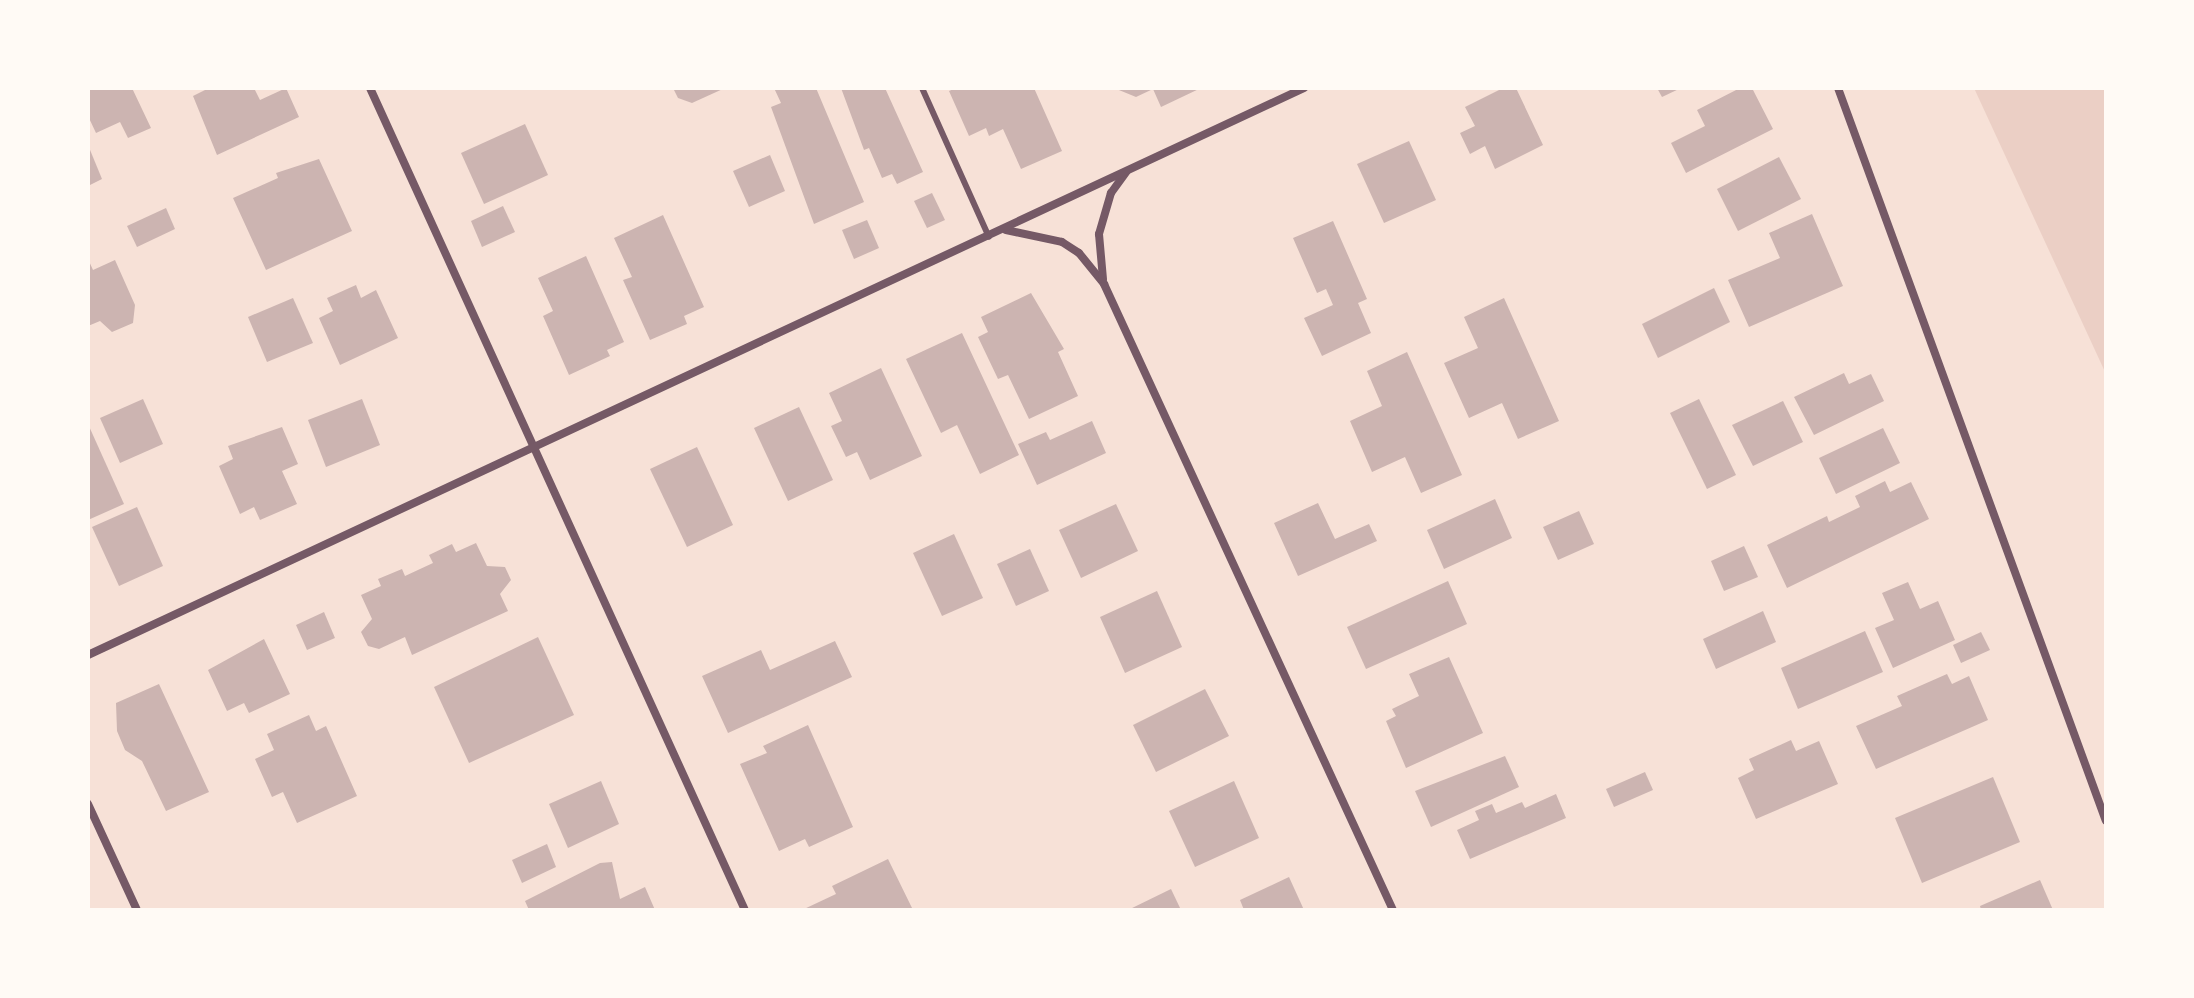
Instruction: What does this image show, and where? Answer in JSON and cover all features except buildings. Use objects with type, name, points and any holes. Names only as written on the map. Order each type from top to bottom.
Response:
[{"type":"street","points":[[370,88],[745,910]]},
{"type":"street","points":[[88,655],[1304,88]]},
{"type":"street","points":[[1838,88],[2106,821]]},
{"type":"street","points":[[1104,284],[1099,234],[1111,193],[1126,172]]},
{"type":"street","points":[[1005,230],[1062,242],[1079,253],[1104,284],[1393,910]]},
{"type":"street","points":[[88,804],[137,910]]},
{"type":"lane","points":[[922,88],[989,237]]},
{"type":"shaded area","points":[[1974,88],[2106,88],[2106,374]]}]
